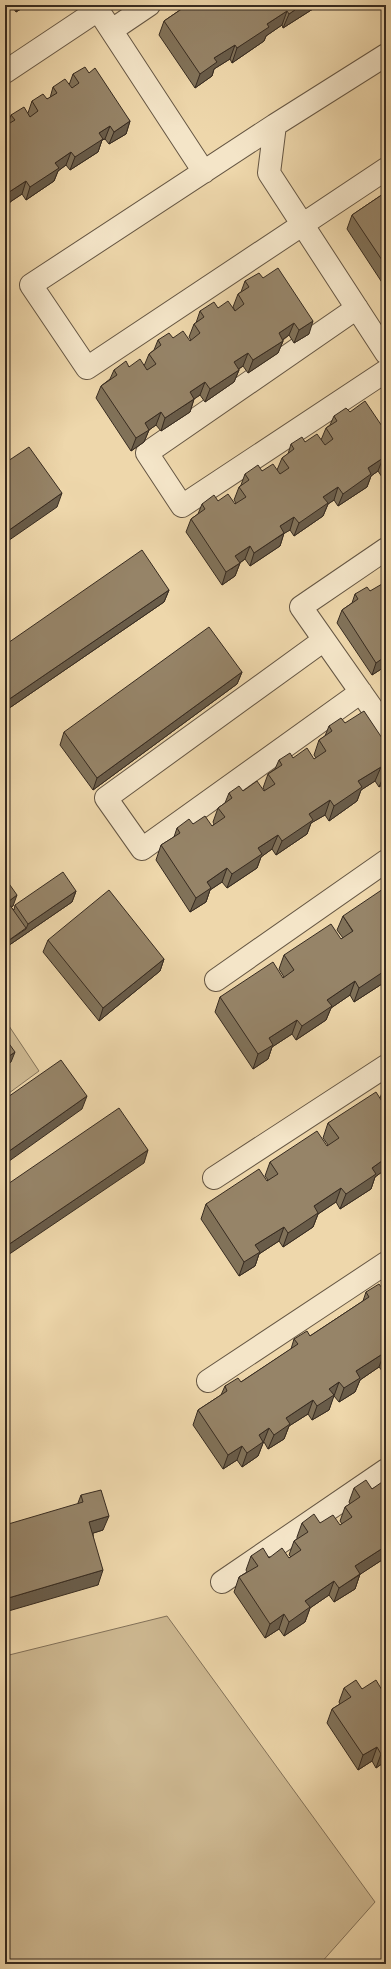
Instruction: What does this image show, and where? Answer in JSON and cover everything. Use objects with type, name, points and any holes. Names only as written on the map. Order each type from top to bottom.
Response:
[{"type":"lane","points":[[112,30],[149,5]]},
{"type":"lane","points":[[5,72],[98,10],[204,172]]},
{"type":"lane","points":[[386,55],[275,125],[31,285],[87,368],[386,169]]},
{"type":"lane","points":[[275,125],[269,173],[386,353]]},
{"type":"lane","points":[[357,308],[147,453],[182,506],[386,371]]},
{"type":"lane","points":[[386,549],[301,607],[386,728]]},
{"type":"lane","points":[[324,640],[106,798],[142,849],[361,692]]},
{"type":"lane","points":[[216,980],[386,861]]},
{"type":"lane","points":[[214,1178],[386,1066]]},
{"type":"lane","points":[[208,1381],[386,1263]]},
{"type":"lane","points":[[222,1582],[386,1470]]},
{"type":"shaded area","points":[[5,1020],[39,1071],[5,1096]]},
{"type":"shaded area","points":[[167,1616],[375,1902],[320,1964],[5,1964],[5,1656]]},
{"type":"building","points":[[186,5],[302,5],[289,14],[287,11],[267,24],[269,27],[237,48],[235,45],[214,58],[217,62],[200,74],[164,21]]},
{"type":"building","points":[[85,67],[89,73],[95,68],[130,121],[114,132],[110,126],[99,133],[103,139],[75,157],[71,152],[55,163],[59,168],[30,187],[26,181],[6,194],[10,200],[5,204],[5,126],[15,120],[11,115],[24,107],[30,117],[38,111],[32,101],[43,94],[47,99],[57,93],[53,87],[65,79],[72,88],[79,83],[73,74]]},
{"type":"building","points":[[386,192],[386,266],[352,215]]},
{"type":"building","points":[[278,268],[313,321],[299,330],[294,323],[279,333],[283,341],[253,360],[248,353],[234,362],[239,370],[210,389],[205,382],[190,392],[194,399],[165,418],[161,412],[145,423],[149,430],[136,438],[101,386],[117,375],[114,370],[126,361],[129,367],[140,359],[147,370],[156,364],[149,354],[161,345],[158,340],[169,333],[173,338],[183,331],[190,341],[200,333],[194,324],[204,317],[200,311],[214,302],[218,308],[228,301],[235,311],[244,304],[238,294],[249,287],[245,281],[259,273],[263,278]]},
{"type":"building","points":[[365,401],[386,432],[386,463],[383,458],[368,468],[371,474],[343,494],[338,487],[323,497],[328,503],[299,523],[294,517],[280,526],[284,533],[254,553],[250,546],[235,556],[240,563],[226,572],[191,519],[205,509],[202,504],[214,495],[218,501],[228,494],[235,504],[246,497],[239,487],[249,480],[245,474],[258,465],[262,471],[273,464],[280,474],[289,468],[282,458],[294,449],[291,444],[302,437],[305,442],[317,434],[325,445],[333,439],[326,428],[337,421],[334,416],[346,408],[350,412]]},
{"type":"building","points":[[29,447],[62,493],[5,533],[5,463]]},
{"type":"building","points":[[142,550],[169,590],[8,700],[5,696],[5,645]]},
{"type":"building","points":[[382,584],[386,591],[386,656],[376,663],[342,610],[358,599],[355,594],[367,587],[370,591]]},
{"type":"building","points":[[209,627],[242,672],[97,778],[64,732]]},
{"type":"building","points":[[364,711],[386,744],[386,772],[385,773],[381,767],[358,781],[362,787],[334,806],[330,800],[309,814],[313,820],[282,841],[278,835],[258,848],[262,854],[232,874],[227,868],[207,882],[211,888],[196,898],[161,845],[180,833],[177,828],[189,819],[193,824],[205,816],[212,826],[225,817],[218,808],[232,798],[229,793],[239,786],[243,791],[257,781],[264,791],[275,784],[268,774],[282,765],[279,760],[290,753],[293,758],[307,748],[314,759],[326,751],[319,740],[332,731],[329,726],[341,718],[345,723]]},
{"type":"building","points":[[63,872],[76,891],[28,924],[15,905]]},
{"type":"building","points":[[5,878],[17,895],[5,904]]},
{"type":"building","points":[[386,887],[386,970],[359,988],[355,981],[327,1000],[332,1006],[302,1026],[297,1020],[269,1038],[273,1045],[258,1054],[220,997],[273,962],[283,978],[294,970],[284,955],[331,924],[341,939],[353,931],[343,916]]},
{"type":"building","points":[[109,890],[164,959],[103,1008],[48,940]]},
{"type":"building","points":[[9,904],[26,928],[5,943],[5,907]]},
{"type":"building","points":[[5,1038],[15,1052],[5,1059]]},
{"type":"building","points":[[61,1060],[87,1096],[5,1154],[5,1099]]},
{"type":"building","points":[[376,1092],[385,1106],[386,1105],[386,1158],[372,1168],[376,1174],[346,1194],[341,1188],[314,1206],[318,1213],[288,1233],[284,1227],[255,1245],[260,1252],[244,1262],[206,1204],[259,1169],[267,1181],[278,1174],[270,1162],[317,1131],[327,1146],[339,1138],[328,1123]]},
{"type":"building","points":[[119,1108],[148,1150],[5,1247],[5,1186]]},
{"type":"building","points":[[379,1284],[382,1288],[386,1286],[386,1355],[384,1353],[356,1371],[360,1378],[344,1388],[339,1382],[329,1389],[334,1395],[317,1406],[313,1400],[286,1418],[290,1424],[274,1435],[269,1428],[259,1435],[263,1442],[247,1453],[242,1446],[228,1455],[198,1410],[227,1391],[225,1386],[238,1378],[241,1382],[298,1344],[294,1339],[307,1331],[310,1336],[369,1297],[366,1292]]},
{"type":"building","points":[[366,1480],[372,1489],[385,1480],[386,1482],[386,1546],[355,1566],[360,1574],[339,1588],[334,1581],[305,1601],[310,1607],[289,1622],[284,1614],[270,1624],[239,1577],[258,1566],[251,1556],[263,1548],[269,1558],[282,1548],[289,1558],[301,1550],[294,1541],[308,1532],[302,1523],[314,1514],[320,1523],[333,1515],[340,1525],[352,1517],[345,1507],[360,1497],[354,1488]]},
{"type":"building","points":[[101,1490],[109,1516],[89,1522],[103,1570],[5,1599],[5,1525],[83,1502],[81,1495]]},
{"type":"building","points":[[356,1680],[362,1689],[376,1680],[382,1690],[386,1688],[386,1751],[381,1754],[377,1747],[363,1755],[332,1709],[351,1697],[344,1688]]}]
